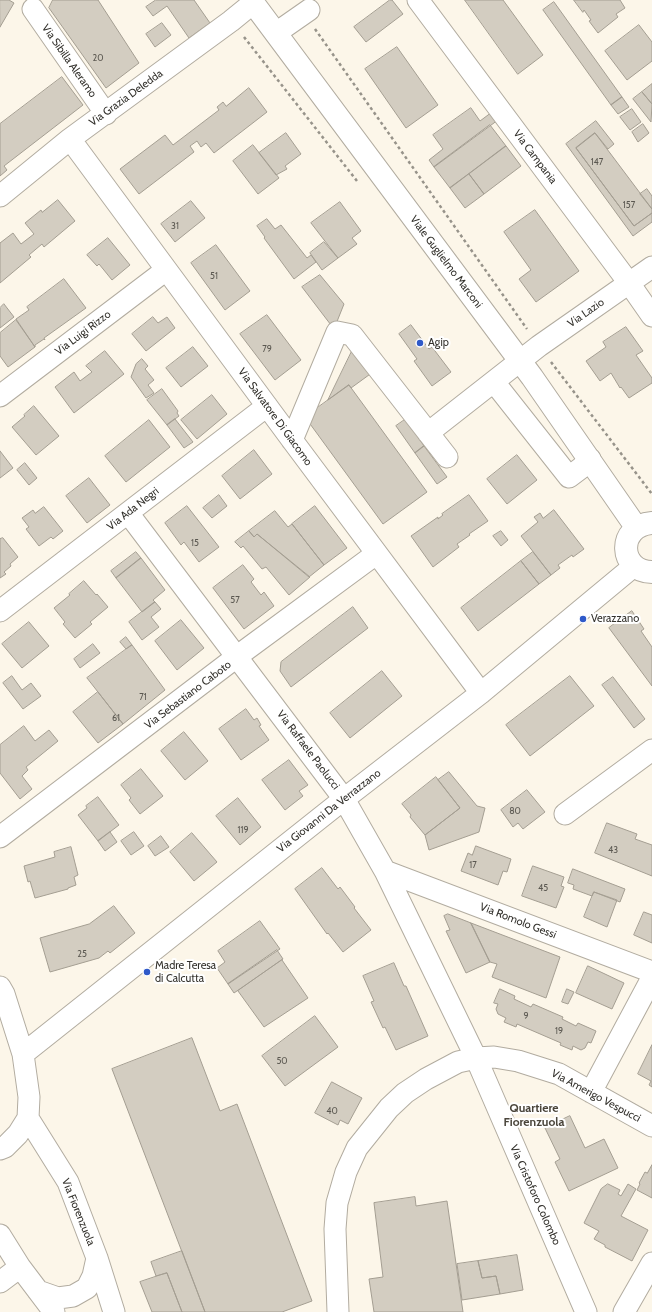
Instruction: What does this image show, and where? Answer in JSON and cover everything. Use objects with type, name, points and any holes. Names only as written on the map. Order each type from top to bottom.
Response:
[{"type":"main road","name":"Viale Guglielmo Marconi","points":[[252,1],[520,360],[590,459],[644,525]]},
{"type":"main road","points":[[643,569],[628,558],[626,550],[630,533],[644,525]]},
{"type":"street","name":"Via Campania","points":[[418,0],[630,283],[652,316]]},
{"type":"street","name":"Via Grazia Deledda","points":[[0,196],[70,139],[231,21],[252,1]]},
{"type":"street","name":"Via Sibilla Aleramo","points":[[33,10],[106,114]]},
{"type":"street","points":[[276,33],[306,12]]},
{"type":"street","name":"Via Salvatore Di Giacomo","points":[[70,139],[266,406],[481,693]]},
{"type":"street","name":"Via Lazio","points":[[428,433],[538,346],[652,267]]},
{"type":"street","name":"Via Luigi Rizzo","points":[[0,396],[166,270]]},
{"type":"street","points":[[292,440],[337,332],[352,335],[448,457]]},
{"type":"street","points":[[494,382],[569,477],[590,459]]},
{"type":"street","name":"Via Ada Negri","points":[[0,611],[266,406]]},
{"type":"street","name":"Via Raffaele Paolucci","points":[[128,513],[344,799],[384,871],[476,1059]]},
{"type":"street","name":"Via Sebastiano Caboto","points":[[0,837],[376,554]]},
{"type":"street","name":"Via Giovanni Da Verrazzano","points":[[22,1054],[344,799],[643,569]]},
{"type":"street","points":[[565,814],[652,750]]},
{"type":"street","name":"Via Romolo Gessi","points":[[384,871],[652,972]]},
{"type":"street","points":[[591,1092],[652,978]]},
{"type":"street","points":[[0,987],[4,994],[22,1054],[29,1097],[28,1118],[18,1134],[5,1147],[0,1149]]},
{"type":"street","points":[[338,1312],[335,1229],[337,1203],[346,1172],[357,1148],[389,1108],[405,1093],[426,1079],[476,1059]]},
{"type":"street","name":"Via Amerigo Vespucci","points":[[476,1059],[518,1061],[559,1074],[652,1126]]},
{"type":"street","name":"Via Cristoforo Colombo","points":[[476,1059],[586,1312]]},
{"type":"street","name":"Via Fiorenzuola","points":[[28,1118],[68,1182],[97,1258],[114,1312]]},
{"type":"street","points":[[0,1235],[20,1267],[54,1312]]},
{"type":"street","points":[[38,1291],[58,1298],[73,1296],[86,1288],[93,1276],[97,1258]]},
{"type":"street","points":[[624,1312],[652,1264]]},
{"type":"street","points":[[0,1282],[20,1267]]},
{"type":"path","points":[[306,12],[538,346],[652,494]]},
{"type":"building","points":[[0,0],[9,0],[14,3],[0,27]]},
{"type":"building","points":[[53,0],[98,0],[139,63],[106,88],[49,8]]},
{"type":"building","points":[[156,0],[194,0],[210,23],[189,38],[167,6],[153,16],[146,7]]},
{"type":"building","points":[[392,0],[403,14],[366,42],[354,27]]},
{"type":"building","points":[[465,0],[503,0],[543,55],[518,74]]},
{"type":"building","points":[[574,0],[620,0],[625,8],[616,14],[618,17],[598,33],[589,21],[591,20],[584,10],[583,12]]},
{"type":"building","points":[[554,2],[622,97],[611,105],[543,10]]},
{"type":"building","points":[[162,23],[171,35],[155,47],[146,34]]},
{"type":"building","points":[[639,25],[652,42],[652,61],[627,80],[605,51]]},
{"type":"building","points":[[397,47],[438,105],[406,128],[365,69]]},
{"type":"building","points":[[62,77],[83,105],[4,166],[7,170],[0,176],[0,124]]},
{"type":"building","points":[[652,84],[652,104],[642,92]]},
{"type":"building","points":[[249,88],[267,112],[214,153],[206,143],[201,147],[197,141],[190,146],[194,152],[139,194],[120,169],[165,135],[173,145],[219,110],[217,107],[223,102],[226,106]]},
{"type":"building","points":[[642,92],[652,104],[651,122],[633,99]]},
{"type":"building","points":[[622,97],[629,107],[618,114],[611,105]]},
{"type":"building","points":[[471,108],[480,121],[492,112],[498,120],[434,167],[429,160],[443,149],[433,135]]},
{"type":"building","points":[[632,109],[641,122],[630,130],[620,117]]},
{"type":"building","points":[[596,121],[614,144],[608,149],[595,133],[576,148],[634,226],[652,213],[652,222],[633,236],[566,144]]},
{"type":"building","points":[[643,124],[649,133],[638,142],[632,132]]},
{"type":"building","points":[[490,125],[506,146],[450,188],[434,167]]},
{"type":"building","points":[[286,133],[301,154],[285,166],[287,169],[276,175],[259,153]]},
{"type":"building","points":[[595,133],[652,209],[652,213],[634,226],[576,148]]},
{"type":"building","points":[[253,145],[279,178],[258,194],[233,161]]},
{"type":"building","points":[[506,146],[521,166],[484,194],[469,174]]},
{"type":"building","points":[[469,174],[484,194],[465,208],[450,188]]},
{"type":"building","points":[[647,189],[652,196],[652,209],[640,194]]},
{"type":"building","points":[[58,200],[75,221],[44,247],[42,244],[29,255],[31,257],[0,283],[0,243],[13,233],[21,244],[34,234],[25,223],[41,210],[42,212]]},
{"type":"building","points":[[191,201],[205,218],[175,242],[161,224]]},
{"type":"building","points":[[340,202],[361,231],[352,238],[357,244],[338,258],[311,223]]},
{"type":"building","points":[[535,210],[579,271],[536,302],[519,279],[531,270],[504,232]]},
{"type":"building","points":[[267,219],[275,229],[281,225],[307,258],[311,255],[316,262],[294,279],[257,226]]},
{"type":"building","points":[[108,238],[130,265],[112,280],[99,264],[97,266],[87,255]]},
{"type":"building","points":[[324,242],[338,258],[322,270],[310,253]]},
{"type":"building","points":[[216,245],[250,291],[225,310],[191,263]]},
{"type":"building","points":[[320,275],[344,304],[334,329],[302,287]]},
{"type":"building","points":[[64,279],[86,308],[44,338],[45,340],[44,339],[35,345],[35,347],[16,319],[29,310],[27,307]]},
{"type":"building","points":[[4,304],[14,317],[0,328],[0,308]]},
{"type":"building","points":[[267,315],[301,360],[275,380],[240,334]]},
{"type":"building","points":[[153,317],[158,323],[167,317],[175,328],[146,351],[132,334]]},
{"type":"building","points":[[16,320],[35,347],[8,367],[0,356],[0,333]]},
{"type":"building","points":[[411,325],[429,349],[432,347],[451,372],[432,386],[414,361],[417,359],[399,334]]},
{"type":"building","points":[[626,327],[643,351],[636,355],[652,378],[652,383],[629,398],[621,387],[620,388],[611,373],[600,381],[586,361],[606,347],[603,342]]},
{"type":"building","points":[[193,347],[208,366],[181,387],[166,368]]},
{"type":"building","points":[[354,347],[373,372],[351,388],[349,385],[328,400]]},
{"type":"building","points":[[105,351],[124,374],[74,413],[55,387],[74,372],[80,381],[92,372],[86,366]]},
{"type":"building","points":[[142,359],[148,366],[145,369],[154,380],[148,385],[154,393],[146,398],[131,377],[136,364]]},
{"type":"building","points":[[349,385],[427,492],[383,524],[305,417]]},
{"type":"building","points":[[162,389],[178,411],[177,413],[179,416],[167,425],[147,400]]},
{"type":"building","points":[[212,395],[227,414],[197,439],[181,420]]},
{"type":"building","points":[[34,406],[59,436],[36,455],[12,427]]},
{"type":"building","points":[[175,419],[193,442],[184,448],[167,425]]},
{"type":"building","points":[[406,419],[424,446],[415,453],[396,426]]},
{"type":"building","points":[[149,420],[170,447],[126,482],[105,456]]},
{"type":"building","points":[[424,446],[447,477],[437,484],[415,453]]},
{"type":"building","points":[[254,450],[272,474],[240,499],[222,476]]},
{"type":"building","points":[[0,451],[13,468],[0,478]]},
{"type":"building","points":[[517,455],[537,480],[507,504],[487,479]]},
{"type":"building","points":[[25,463],[37,478],[29,485],[17,470]]},
{"type":"building","points":[[89,478],[110,505],[87,523],[66,496]]},
{"type":"building","points":[[219,495],[227,506],[212,518],[203,508]]},
{"type":"building","points":[[469,495],[488,521],[457,544],[459,547],[433,567],[411,536],[438,517],[438,519],[443,515],[442,514]]},
{"type":"building","points":[[187,506],[219,547],[199,562],[184,542],[181,545],[165,523]]},
{"type":"building","points":[[315,506],[347,548],[324,565],[292,524]]},
{"type":"building","points":[[44,507],[63,531],[53,539],[51,537],[39,546],[26,529],[29,527],[22,518],[33,510],[35,513]]},
{"type":"building","points":[[554,510],[584,549],[558,565],[560,568],[551,575],[521,536],[538,522],[534,517],[540,513],[543,518]]},
{"type":"building","points":[[275,511],[288,527],[292,524],[324,565],[309,577],[257,534],[254,537],[249,531]]},
{"type":"building","points":[[249,531],[254,537],[257,534],[310,577],[289,595],[266,567],[262,569],[243,546],[241,548],[235,542]]},
{"type":"building","points":[[501,531],[508,540],[501,546],[493,536]]},
{"type":"building","points":[[3,538],[18,557],[4,572],[6,574],[0,578],[0,539]]},
{"type":"building","points":[[136,552],[141,558],[116,578],[111,571]]},
{"type":"building","points":[[533,552],[551,575],[539,584],[521,561]]},
{"type":"building","points":[[141,558],[165,590],[153,600],[155,602],[142,612],[116,578]]},
{"type":"building","points":[[521,561],[539,584],[478,631],[461,608]]},
{"type":"building","points":[[243,565],[254,579],[251,582],[261,595],[264,592],[274,606],[244,629],[213,588]]},
{"type":"building","points":[[84,581],[108,607],[90,622],[92,624],[75,638],[63,624],[65,622],[54,608]]},
{"type":"building","points":[[155,602],[161,609],[151,617],[159,627],[142,640],[129,622]]},
{"type":"building","points":[[353,607],[368,628],[291,687],[280,671],[281,662]]},
{"type":"building","points":[[632,611],[644,629],[641,631],[652,647],[652,686],[609,628]]},
{"type":"building","points":[[181,620],[204,648],[177,670],[155,641]]},
{"type":"building","points":[[29,622],[49,646],[22,668],[2,644]]},
{"type":"building","points":[[126,637],[132,645],[126,649],[120,642]]},
{"type":"building","points":[[93,644],[100,653],[80,668],[74,659]]},
{"type":"building","points":[[132,645],[165,690],[123,724],[87,678]]},
{"type":"building","points":[[382,671],[402,696],[350,738],[330,713]]},
{"type":"building","points":[[12,676],[22,690],[31,683],[41,696],[23,709],[3,683]]},
{"type":"building","points":[[570,676],[594,706],[530,756],[506,725]]},
{"type":"building","points":[[613,677],[645,719],[634,728],[602,685]]},
{"type":"building","points":[[98,692],[123,724],[98,743],[73,712]]},
{"type":"building","points":[[246,709],[254,720],[257,718],[261,725],[259,726],[269,740],[241,760],[219,729]]},
{"type":"building","points":[[24,726],[35,741],[49,730],[58,741],[26,767],[28,770],[22,776],[32,789],[20,799],[0,773],[0,745]]},
{"type":"building","points":[[184,732],[208,761],[185,780],[161,751]]},
{"type":"building","points":[[289,760],[308,785],[299,791],[303,796],[285,810],[262,780]]},
{"type":"building","points":[[141,769],[163,796],[140,814],[129,800],[131,798],[121,785]]},
{"type":"building","points":[[449,772],[477,806],[485,808],[479,832],[429,850],[425,835],[460,808],[438,780]]},
{"type":"building","points":[[436,777],[460,808],[425,835],[410,817],[411,815],[402,804]]},
{"type":"building","points":[[527,790],[545,812],[523,829],[518,823],[513,827],[501,810]]},
{"type":"building","points":[[98,797],[119,825],[98,841],[78,815],[87,808],[86,806]]},
{"type":"building","points":[[238,798],[261,827],[240,845],[216,816]]},
{"type":"building","points":[[607,823],[637,834],[635,839],[652,845],[652,876],[595,853]]},
{"type":"building","points":[[110,832],[117,842],[105,851],[98,841]]},
{"type":"building","points":[[134,832],[144,846],[131,855],[121,841]]},
{"type":"building","points":[[192,833],[217,862],[194,881],[170,852]]},
{"type":"building","points":[[161,836],[169,847],[155,856],[148,846]]},
{"type":"building","points":[[476,846],[511,859],[507,872],[503,871],[498,885],[461,871],[468,853],[472,855]]},
{"type":"building","points":[[71,847],[78,875],[74,877],[76,885],[68,889],[35,898],[30,881],[28,882],[24,866],[55,857],[54,852]]},
{"type":"building","points":[[533,866],[564,877],[561,886],[564,887],[556,908],[522,896]]},
{"type":"building","points":[[322,868],[338,889],[340,887],[371,930],[343,952],[328,933],[327,934],[295,889]]},
{"type":"building","points":[[573,869],[625,889],[620,902],[594,892],[592,896],[573,889],[574,885],[568,883]]},
{"type":"building","points":[[594,892],[617,900],[607,927],[584,917]]},
{"type":"building","points":[[114,906],[135,933],[110,953],[108,951],[99,958],[50,972],[40,938],[89,924]]},
{"type":"building","points":[[644,912],[652,915],[652,943],[634,935]]},
{"type":"building","points":[[448,914],[471,923],[490,962],[466,973],[446,931],[450,930],[444,916]]},
{"type":"building","points":[[260,921],[280,949],[228,984],[217,968],[225,962],[218,951]]},
{"type":"building","points":[[471,923],[560,957],[546,998],[492,977],[497,964],[490,962]]},
{"type":"building","points":[[277,950],[283,959],[234,993],[228,984]]},
{"type":"building","points":[[282,960],[308,998],[264,1027],[238,991]]},
{"type":"building","points":[[394,963],[428,1036],[396,1050],[385,1027],[383,1028],[371,1002],[374,1001],[363,976]]},
{"type":"building","points":[[588,966],[624,983],[612,1009],[576,993]]},
{"type":"building","points":[[500,989],[515,996],[514,999],[531,1007],[533,1004],[563,1017],[562,1019],[576,1026],[578,1023],[596,1031],[591,1043],[588,1042],[585,1048],[581,1050],[573,1046],[572,1050],[560,1045],[561,1043],[517,1024],[516,1027],[504,1022],[506,1018],[498,1014],[496,1009],[498,1004],[494,1003]]},
{"type":"building","points":[[567,989],[574,992],[568,1004],[562,1002]]},
{"type":"building","points":[[315,1016],[338,1047],[285,1086],[262,1056]]},
{"type":"building","points":[[192,1038],[220,1111],[237,1104],[312,1301],[282,1312],[205,1312],[112,1069]]},
{"type":"building","points":[[652,1045],[652,1087],[649,1085],[651,1081],[638,1074]]},
{"type":"building","points":[[332,1082],[362,1098],[348,1124],[340,1120],[338,1125],[315,1113]]},
{"type":"building","points":[[570,1116],[585,1148],[604,1139],[618,1168],[569,1191],[555,1162],[560,1159],[545,1128]]},
{"type":"building","points":[[652,1165],[652,1198],[637,1190],[645,1172],[647,1173]]},
{"type":"building","points":[[608,1184],[620,1190],[618,1194],[621,1196],[628,1184],[636,1189],[621,1216],[648,1230],[632,1261],[605,1247],[605,1245],[594,1239],[599,1231],[584,1223],[601,1189]]},
{"type":"building","points":[[415,1197],[416,1206],[447,1201],[463,1312],[374,1312],[369,1279],[383,1277],[374,1203]]},
{"type":"building","points":[[182,1251],[205,1312],[182,1312],[167,1273],[156,1276],[151,1262]]},
{"type":"building","points":[[517,1255],[523,1290],[500,1294],[496,1276],[482,1278],[478,1261]]},
{"type":"building","points":[[478,1261],[482,1278],[496,1276],[500,1294],[462,1300],[457,1264]]},
{"type":"building","points":[[167,1273],[182,1312],[152,1312],[140,1282]]},
{"type":"place","name":"Agip","points":[[420,343]]},
{"type":"place","name":"Verazzano","points":[[583,619]]},
{"type":"place","name":"Madre Teresa di Calcutta","points":[[147,972]]},
{"type":"district","name":"Quartiere Fiorenzuola","points":[[534,1115]]}]
